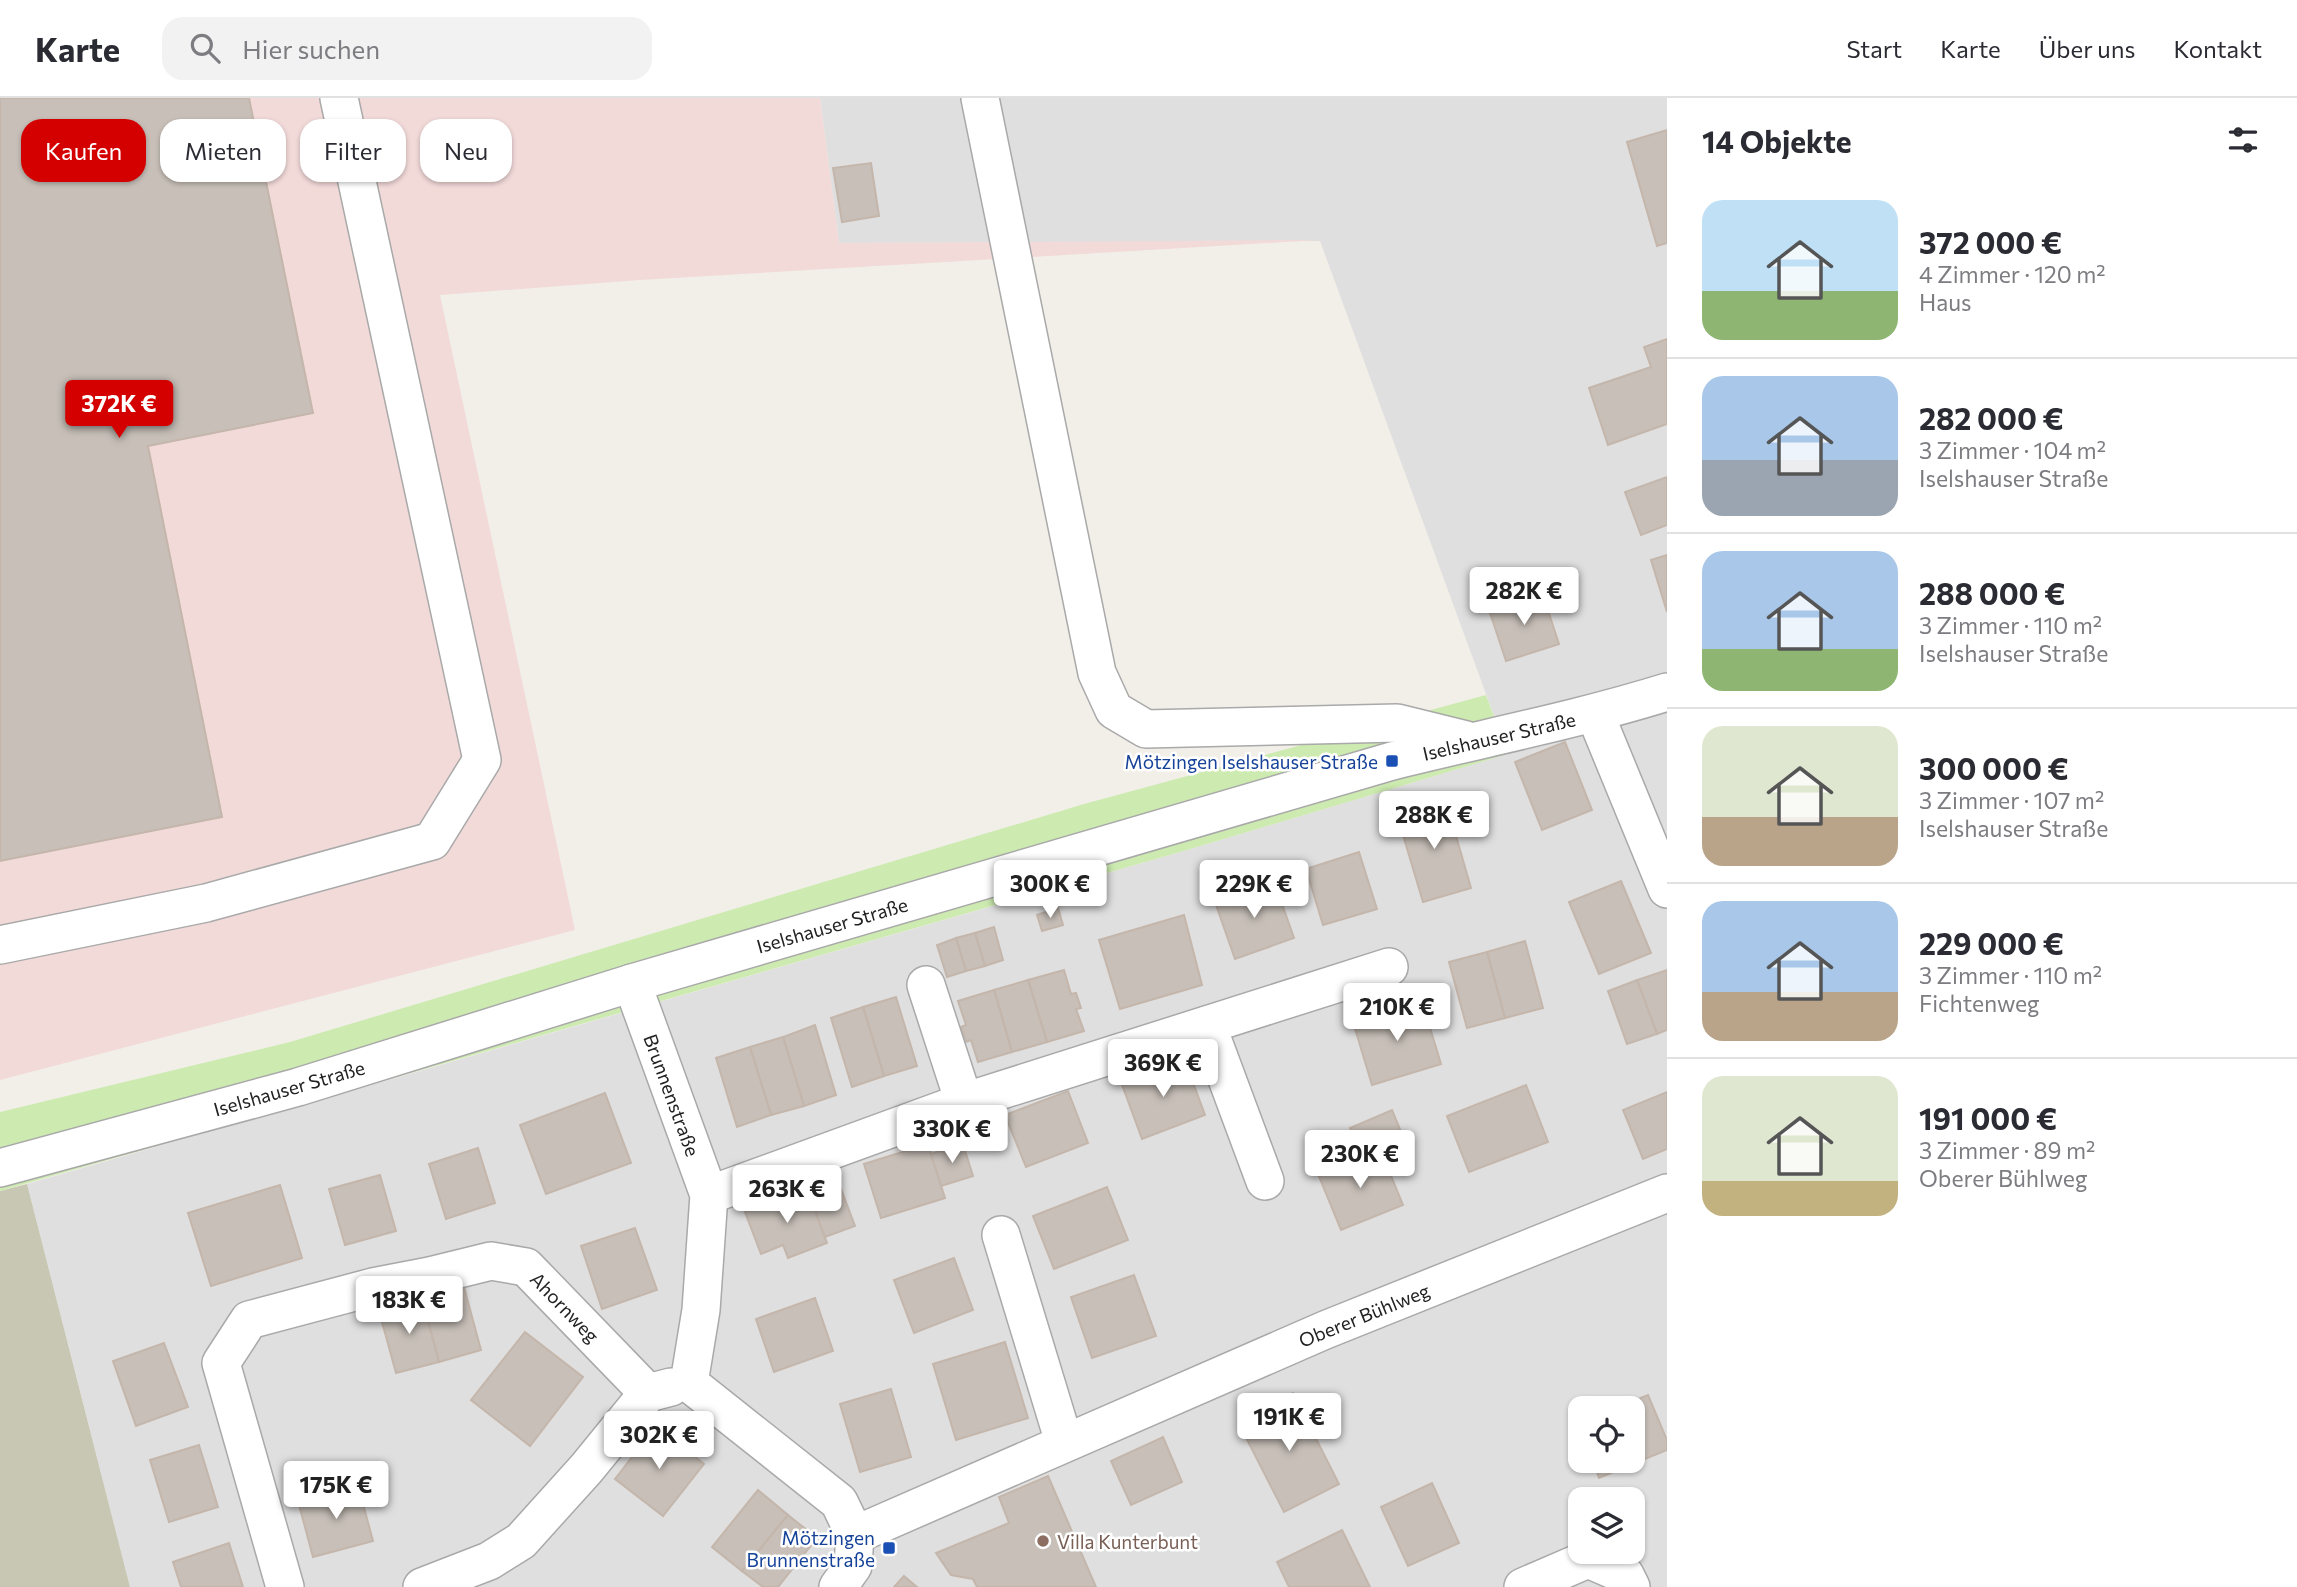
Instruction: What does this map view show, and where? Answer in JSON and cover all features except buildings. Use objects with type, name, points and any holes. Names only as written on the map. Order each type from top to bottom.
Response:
[{"type":"street","points":[[0,945],[206,903],[432,841],[482,760],[339,98]]},
{"type":"street","points":[[980,98],[1097,673],[1114,710],[1146,729],[1397,723],[1471,741]]},
{"type":"street","name":"Iselshauser Straße","points":[[0,1168],[298,1087],[632,983],[1392,761],[1595,714],[1667,692]]},
{"type":"street","points":[[1595,714],[1667,889]]},
{"type":"street","points":[[709,1195],[964,1102],[1389,967]]},
{"type":"street","name":"Brunnenstraße","points":[[632,983],[709,1195],[701,1310],[690,1383]]},
{"type":"street","points":[[926,985],[964,1102]]},
{"type":"street","points":[[1207,1026],[1265,1181]]},
{"type":"street","name":"Oberer Bühlweg","points":[[855,1535],[1325,1330],[1667,1194]]},
{"type":"street","points":[[1000,1235],[1065,1443]]},
{"type":"street","name":"Ahornweg","points":[[285,1587],[221,1363],[249,1320],[373,1287],[491,1261],[526,1267],[648,1393]]},
{"type":"street","points":[[422,1587],[489,1561],[521,1541],[586,1469],[648,1393],[690,1383],[839,1502],[855,1535],[853,1566],[838,1587]]},
{"type":"street","points":[[1523,1587],[1588,1559],[1625,1575],[1631,1587]]},
{"type":"shaded area","points":[[0,98],[820,98],[839,243],[1320,240],[640,280],[440,295],[575,930],[0,1080]]},
{"type":"shaded area","points":[[820,98],[1667,98],[1667,1587],[130,1587],[27,1184],[1187,850],[1508,754],[1320,241],[839,243]]},
{"type":"shaded area","points":[[27,1184],[130,1587],[0,1587],[0,1191]]},
{"type":"green space","points":[[1486,695],[1508,754],[1187,850],[0,1191],[0,1112],[290,1042],[1084,804]]},
{"type":"place","name":"Mötzingen Iselshauser Straße","points":[[1392,761]]},
{"type":"place","name":"Villa Kunterbunt","points":[[1043,1541]]},
{"type":"place","name":"Mötzingen Brunnenstraße","points":[[889,1548]]}]
